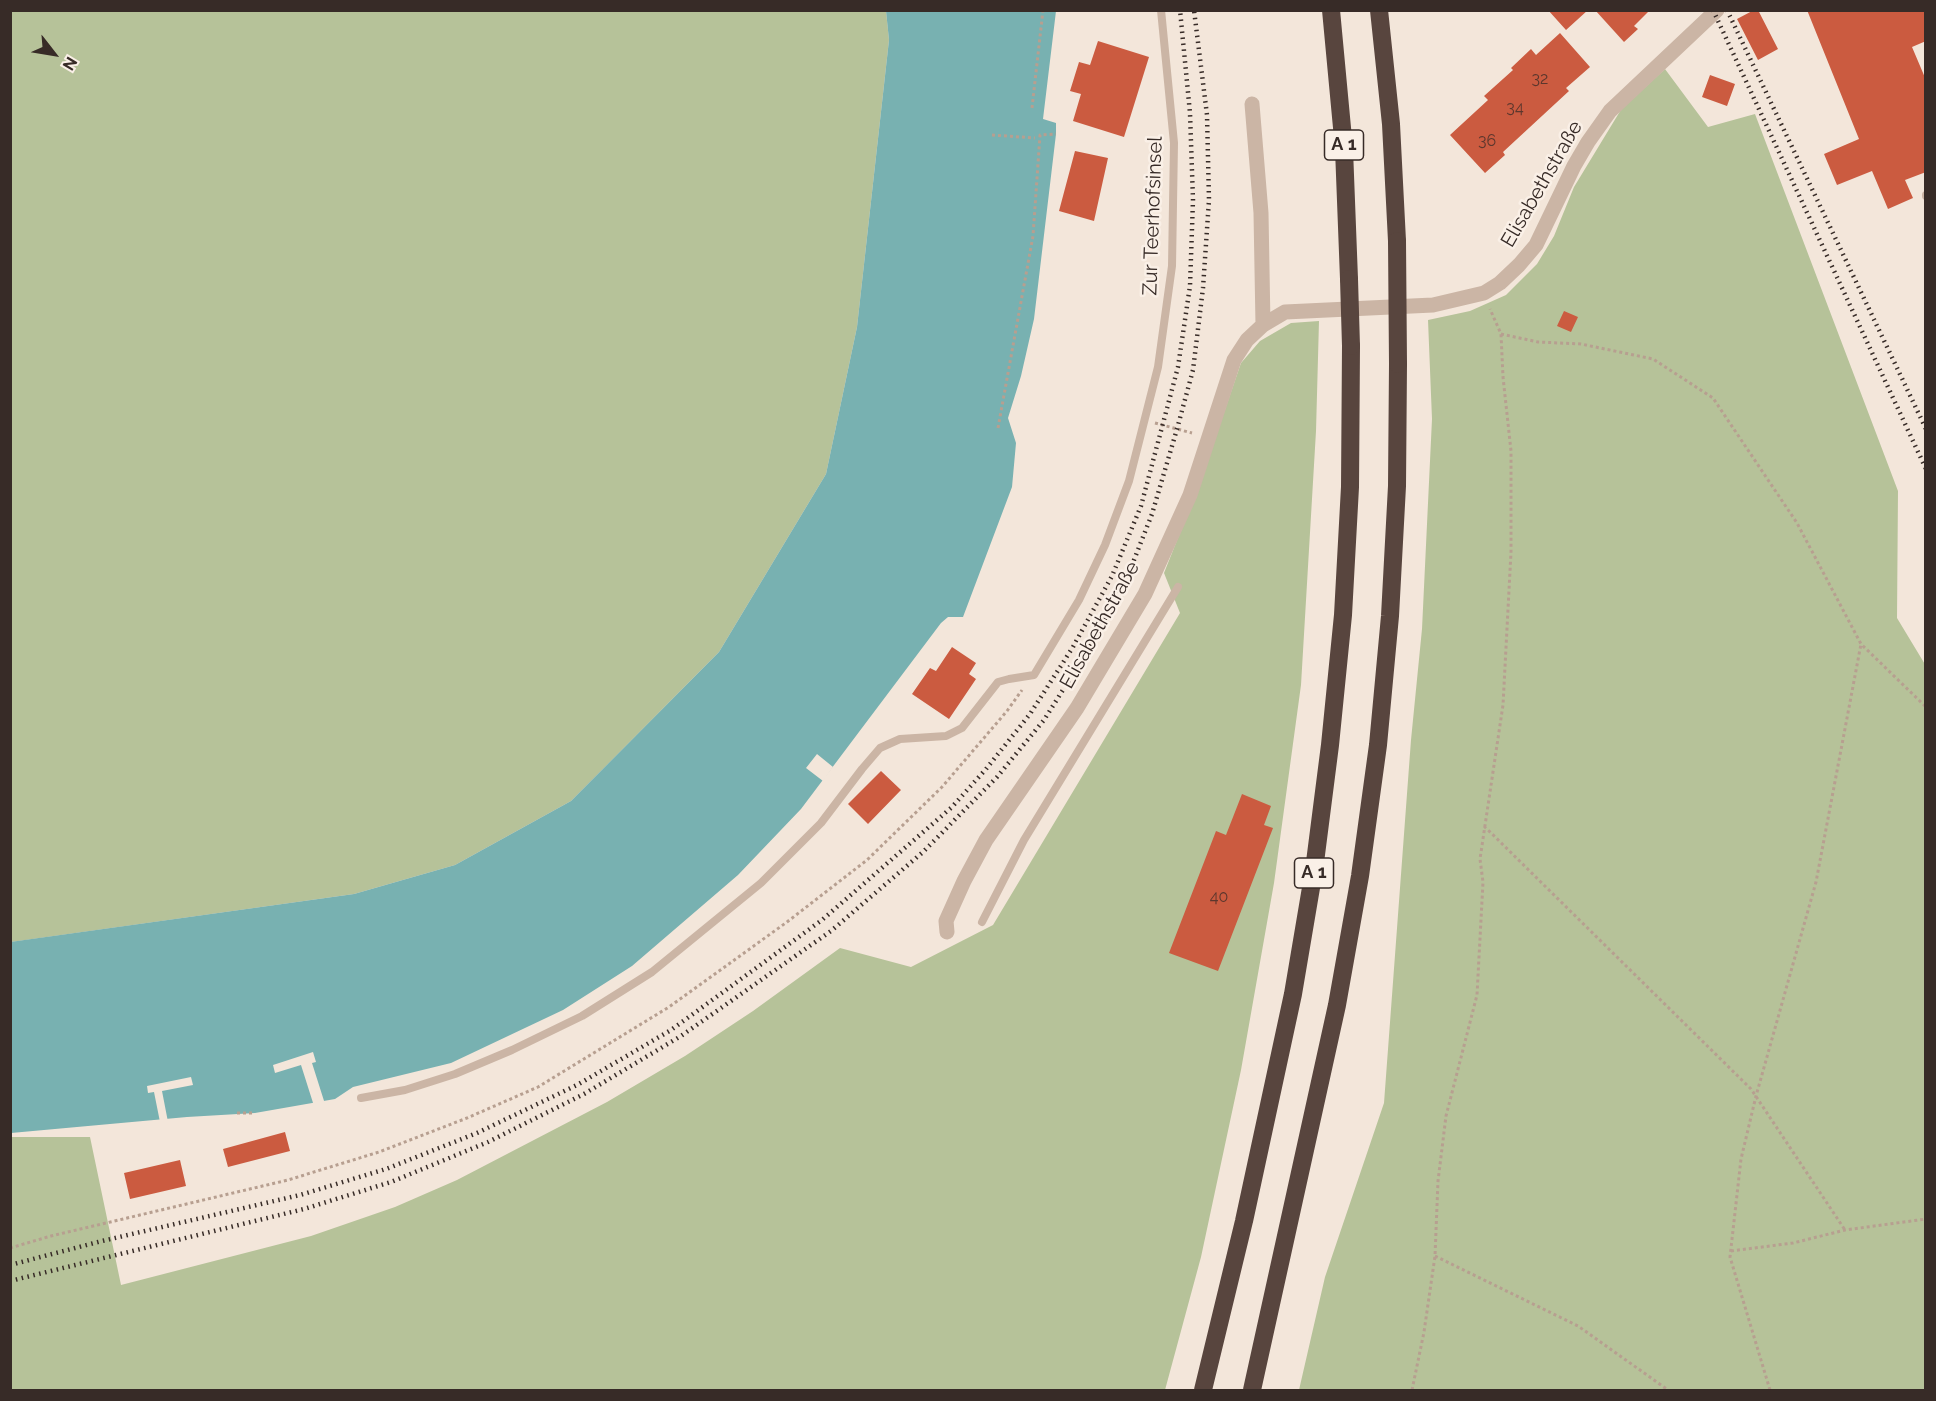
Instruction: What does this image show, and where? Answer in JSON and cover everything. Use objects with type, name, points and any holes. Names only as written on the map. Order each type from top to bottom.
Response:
[{"type":"highway","name":"A 1","points":[[1203,1390],[1246,1210],[1293,994],[1314,870],[1343,615],[1350,487],[1351,346],[1344,149],[1331,10]]},
{"type":"highway","name":"A 1","points":[[1252,1390],[1337,1005],[1360,876],[1378,745],[1390,616],[1397,486],[1397,241],[1391,124],[1379,10]]},
{"type":"street","name":"Elisabethstraße","points":[[947,932],[946,921],[986,840],[1077,708],[1145,594],[1190,495],[1207,437],[1234,360],[1247,340],[1263,325],[1286,312],[1433,305],[1484,293],[1500,283],[1520,265],[1536,245],[1574,166],[1610,111],[1717,10]]},
{"type":"street","points":[[1252,104],[1261,213],[1263,325]]},
{"type":"lane","name":"Zur Teerhofsinsel","points":[[361,1098],[405,1090],[455,1074],[512,1050],[582,1016],[652,972],[761,883],[821,823],[880,748],[900,739],[946,736],[962,728],[998,682],[1009,678],[1034,675],[1079,600],[1105,545],[1129,481],[1158,367],[1172,266],[1174,143],[1161,10]]},
{"type":"lane","points":[[982,922],[1024,840],[1178,587]]},
{"type":"path","points":[[1032,108],[1043,10]]},
{"type":"path","points":[[998,428],[1032,236],[1040,135],[1056,134]]},
{"type":"path","points":[[992,135],[1035,138]]},
{"type":"path","points":[[1412,1390],[1424,1332],[1435,1256],[1438,1180],[1446,1116],[1477,995],[1483,882],[1480,860],[1503,705],[1511,552],[1510,451],[1501,334],[1484,293]]},
{"type":"path","points":[[1501,334],[1538,342],[1581,344],[1653,359],[1713,398],[1797,523],[1861,644],[1926,707]]},
{"type":"path","points":[[1145,421],[1207,437]]},
{"type":"path","points":[[1770,1390],[1730,1257],[1741,1158],[1816,882],[1861,644]]},
{"type":"path","points":[[1484,826],[1751,1089],[1845,1230]]},
{"type":"path","points":[[237,1113],[255,1113]]},
{"type":"path","points":[[1731,1251],[1793,1242],[1845,1230],[1926,1219]]},
{"type":"path","points":[[1435,1256],[1578,1326],[1668,1390]]},
{"type":"green space","points":[[10,11],[886,11],[889,40],[857,327],[826,474],[719,652],[571,801],[455,865],[354,894],[11,942]]},
{"type":"green space","points":[[1665,69],[1708,127],[1755,114],[1898,491],[1897,618],[1926,666],[1925,1390],[1299,1390],[1325,1277],[1384,1103],[1411,740],[1422,629],[1432,419],[1428,320],[1470,311],[1506,295],[1537,264],[1554,236],[1574,187],[1622,108]]},
{"type":"green space","points":[[1319,321],[1316,431],[1301,685],[1274,883],[1241,1070],[1201,1257],[1165,1390],[11,1390],[11,1137],[90,1137],[121,1285],[311,1236],[395,1207],[457,1180],[607,1102],[685,1056],[753,1011],[840,948],[911,967],[993,925],[1180,613],[1164,573],[1199,485],[1241,363],[1260,341],[1291,323]]},
{"type":"water","points":[[886,11],[1056,11],[1043,119],[1056,123],[1056,134],[1034,319],[1021,376],[1008,418],[1016,443],[1012,487],[963,617],[948,617],[941,623],[801,809],[738,875],[632,966],[563,1010],[451,1063],[353,1087],[335,1099],[255,1113],[11,1133],[10,942],[354,894],[455,865],[571,801],[719,652],[826,474],[857,327],[889,40]]},
{"type":"pier","points":[[817,754],[833,767],[823,781],[806,768]]},
{"type":"pier","points":[[313,1052],[316,1062],[312,1063],[325,1104],[314,1106],[301,1065],[275,1073],[273,1065]]},
{"type":"pier","points":[[191,1077],[193,1085],[162,1091],[168,1122],[160,1122],[154,1092],[148,1093],[147,1086]]},
{"type":"building","points":[[1548,10],[1588,10],[1566,30]]},
{"type":"building","points":[[1595,10],[1650,10],[1634,26],[1638,29],[1624,42]]},
{"type":"building","points":[[1758,10],[1778,49],[1758,60],[1737,19]]},
{"type":"building","points":[[1807,10],[1926,10],[1926,41],[1912,47],[1926,80],[1926,172],[1905,180],[1913,198],[1888,209],[1872,171],[1837,185],[1824,154],[1859,139]]},
{"type":"building","points":[[1560,33],[1590,67],[1566,88],[1569,91],[1503,152],[1505,155],[1485,173],[1450,135],[1488,100],[1484,96],[1513,70],[1511,68],[1531,49],[1536,55]]},
{"type":"building","points":[[1098,41],[1149,57],[1124,137],[1073,121],[1081,94],[1070,91],[1079,62],[1090,65]]},
{"type":"building","points":[[1710,75],[1735,84],[1727,106],[1702,97]]},
{"type":"building","points":[[1075,151],[1108,158],[1094,221],[1059,211]]},
{"type":"building","points":[[1564,311],[1578,317],[1571,332],[1557,326]]},
{"type":"building","points":[[952,647],[976,663],[969,674],[976,679],[949,719],[912,694],[930,668],[936,671]]},
{"type":"building","points":[[881,771],[901,790],[868,824],[848,804]]},
{"type":"building","points":[[1242,794],[1271,806],[1264,825],[1273,828],[1218,971],[1169,953],[1216,831],[1226,835]]},
{"type":"building","points":[[285,1132],[290,1151],[228,1167],[223,1149]]},
{"type":"building","points":[[180,1160],[186,1186],[130,1199],[124,1173]]},
{"type":"railway","points":[[10,1265],[300,1195],[386,1169],[477,1133],[577,1085],[671,1030],[822,920],[952,807],[1030,714],[1073,647],[1112,576],[1141,506],[1178,367],[1190,286],[1193,200],[1190,113],[1180,10]]},
{"type":"railway","points":[[10,1281],[304,1209],[391,1182],[488,1142],[584,1094],[681,1036],[831,931],[923,852],[997,777],[1044,720],[1085,655],[1125,583],[1152,514],[1193,370],[1203,288],[1209,200],[1207,115],[1194,10]]},
{"type":"railway","points":[[1713,10],[1926,469]]},
{"type":"railway","points":[[1727,10],[1926,429]]}]
